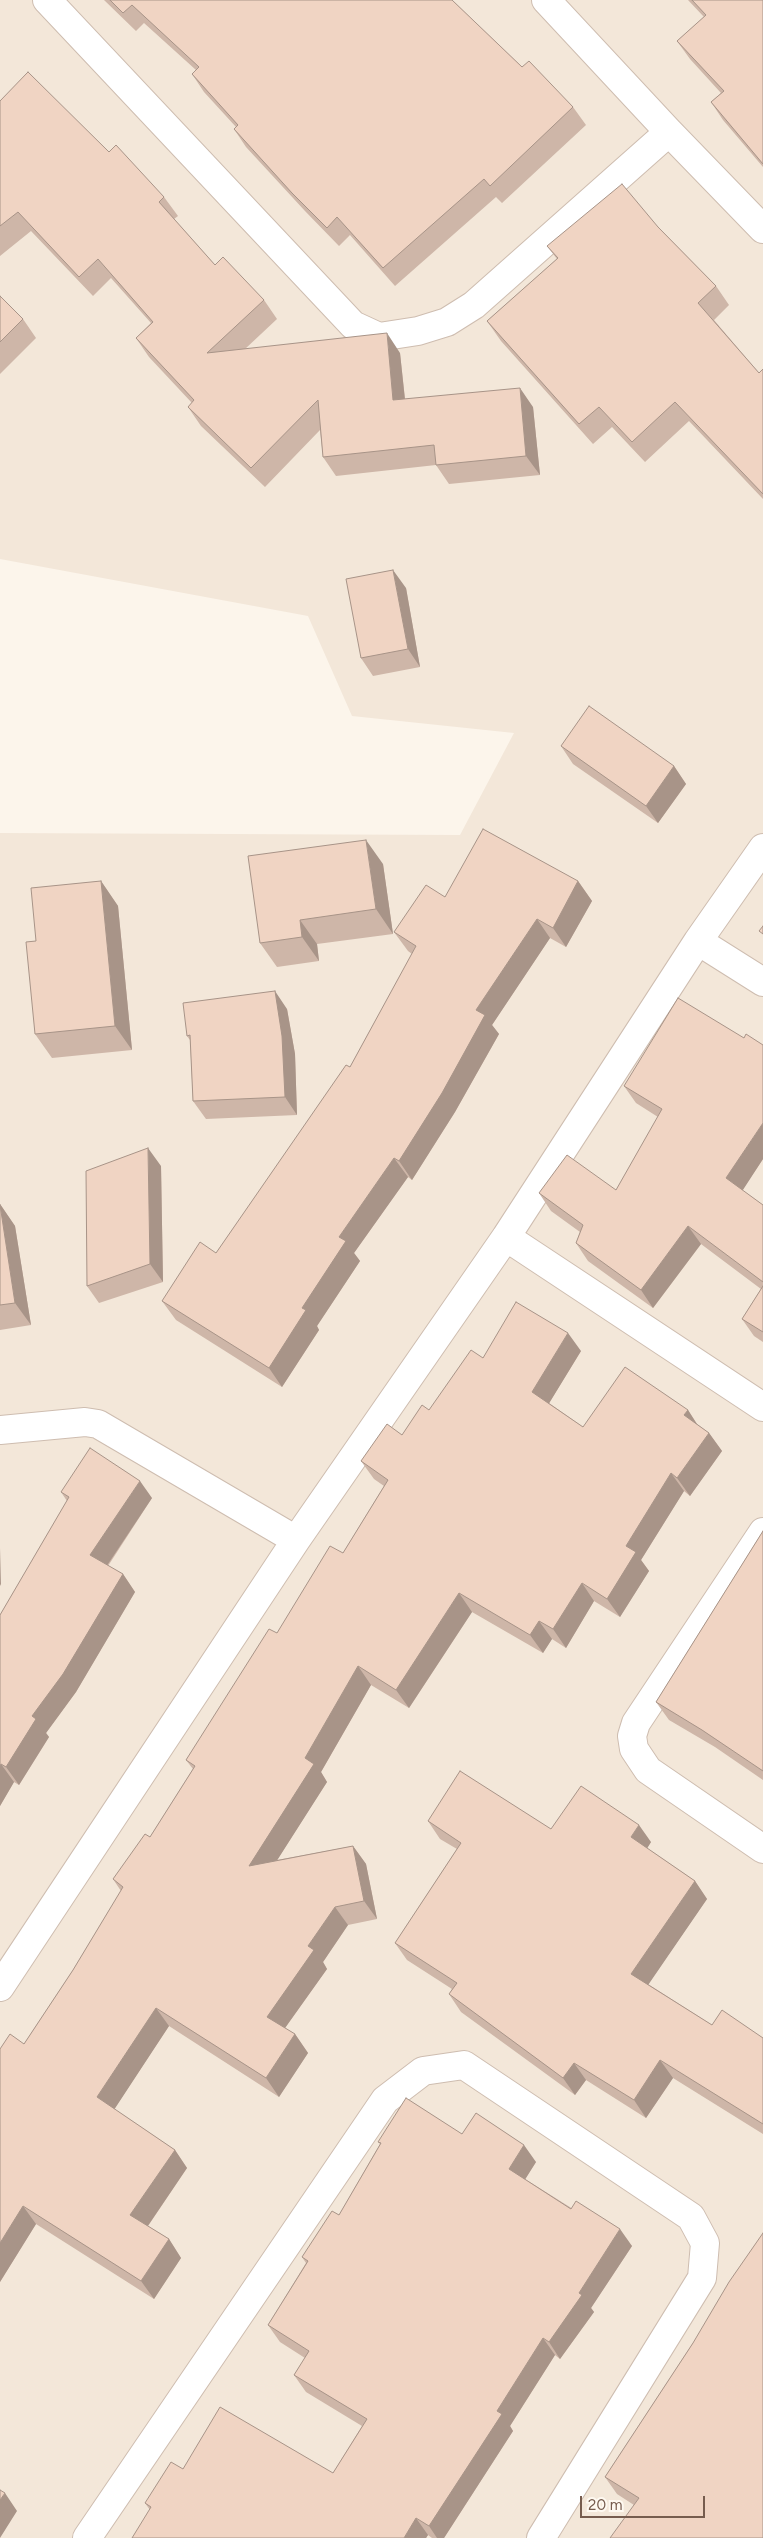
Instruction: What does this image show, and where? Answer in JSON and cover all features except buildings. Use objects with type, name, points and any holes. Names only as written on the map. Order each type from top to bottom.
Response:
[{"type":"street","points":[[47,0],[353,325],[379,337],[418,331],[447,322],[474,305],[669,132]]},
{"type":"street","points":[[546,0],[669,132],[763,229]]},
{"type":"street","points":[[0,1987],[296,1540],[506,1237],[698,941],[763,848]]},
{"type":"street","points":[[698,941],[763,982]]},
{"type":"street","points":[[506,1237],[763,1407]]},
{"type":"street","points":[[0,1430],[85,1422],[98,1424],[296,1540]]},
{"type":"street","points":[[763,1532],[636,1722],[632,1736],[634,1749],[648,1770],[763,1850]]},
{"type":"street","points":[[87,2538],[385,2100],[423,2072],[464,2066],[691,2217],[705,2244],[702,2278],[541,2538]]},
{"type":"shaded area","points":[[0,0],[763,0],[763,2538],[0,2538],[0,833],[460,835],[514,733],[352,716],[308,616],[0,559]]}]
